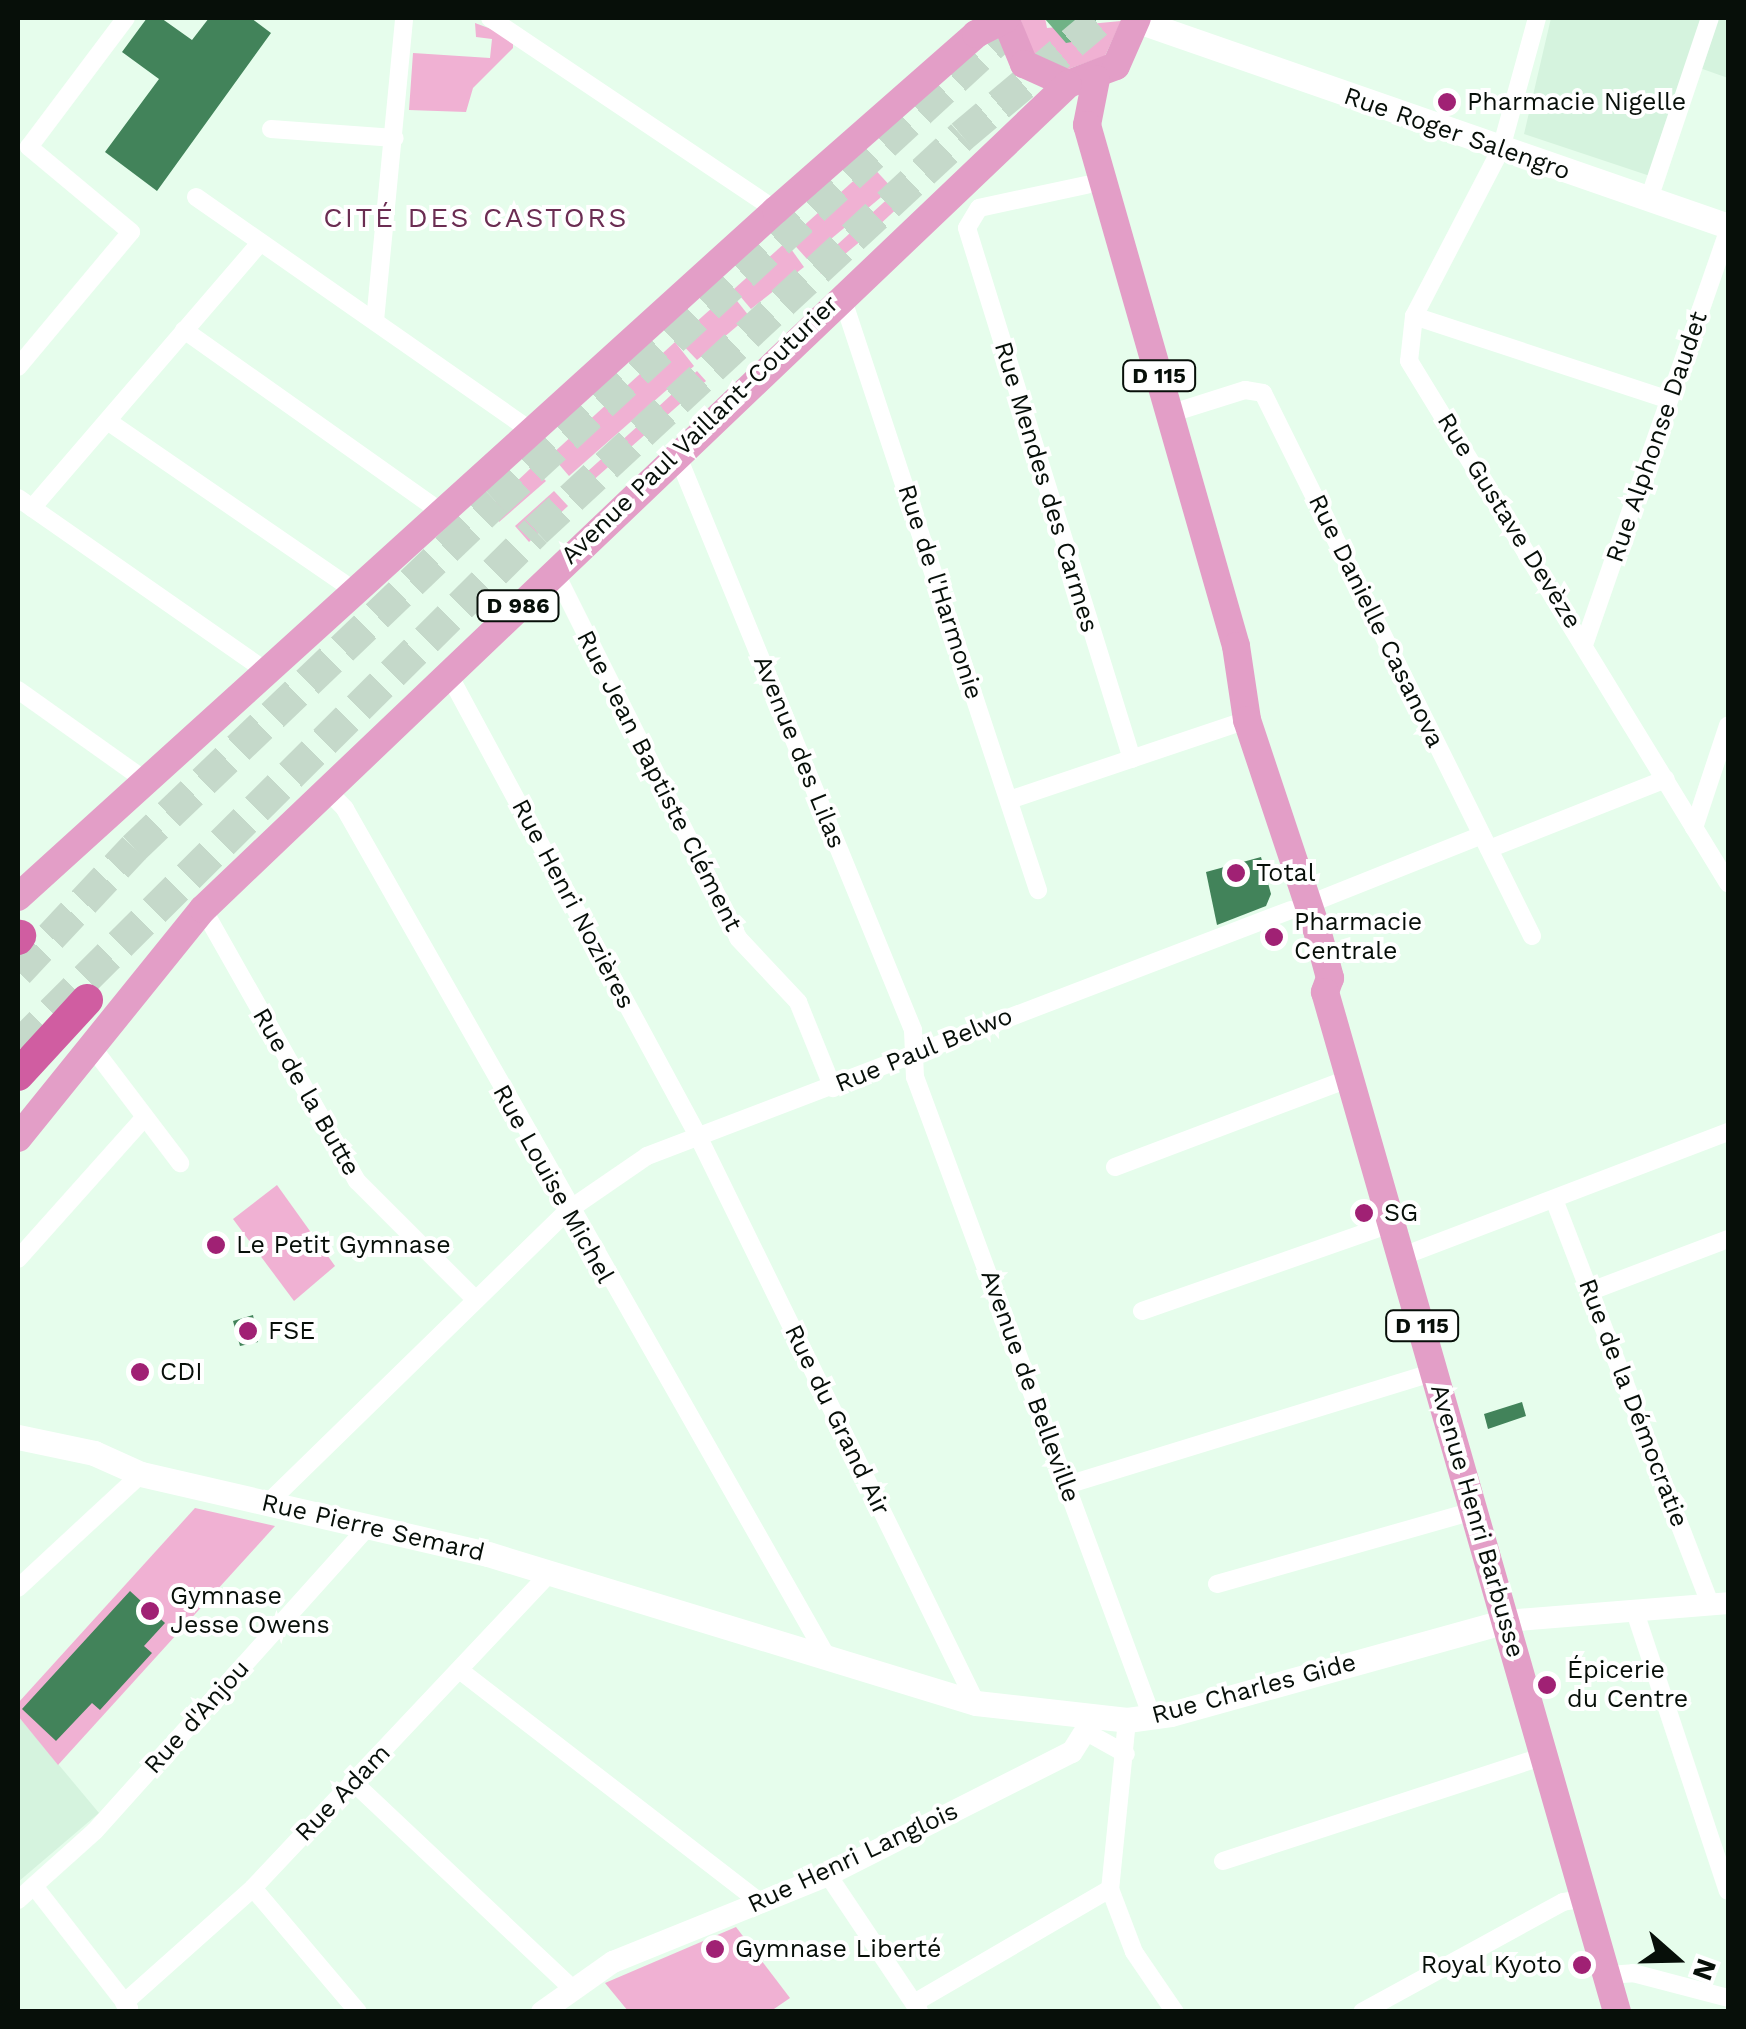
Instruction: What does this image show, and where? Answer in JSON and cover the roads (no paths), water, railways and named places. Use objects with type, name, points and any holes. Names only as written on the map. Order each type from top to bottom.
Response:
[{"type":"highway","points":[[18,1074],[87,1000]]},
{"type":"main road","points":[[938,67],[962,18]]},
{"type":"main road","points":[[18,895],[142,778],[938,67],[1005,18],[1024,64],[1068,84],[1096,79],[1138,24]]},
{"type":"main road","name":"Rue Roger Salengro","points":[[1138,24],[1728,228]]},
{"type":"main road","name":"D 115","points":[[1096,79],[1087,125],[1236,646],[1235,674],[1246,720],[1300,907]]},
{"type":"main road","points":[[1068,84],[1086,186],[1218,653],[1235,674]]},
{"type":"main road","name":"Avenue Paul Vaillant-Couturier","points":[[18,1138],[89,1043],[203,909],[841,294],[1015,141],[1068,84]]},
{"type":"main road","name":"Avenue Henri Barbusse","points":[[1300,907],[1330,978],[1326,992],[1617,2012]]},
{"type":"main road","name":"Rue Pierre Semard","points":[[18,1437],[94,1453],[142,1474],[551,1572],[727,1624]]},
{"type":"main road","name":"Rue Charles Gide","points":[[727,1624],[976,1704],[1092,1725],[1139,1719],[1506,1621]]},
{"type":"street","points":[[18,368],[130,232],[29,147],[126,18]]},
{"type":"street","points":[[375,321],[404,18]]},
{"type":"street","points":[[490,18],[776,210]]},
{"type":"street","name":"Rue Gustave Devèze","points":[[1538,18],[1501,149],[1414,316],[1409,361],[1585,642],[1728,883]]},
{"type":"street","points":[[1649,199],[1710,18]]},
{"type":"street","points":[[272,129],[395,138]]},
{"type":"street","name":"Rue Mendes des Carmes","points":[[1086,186],[971,215],[967,228],[1132,759]]},
{"type":"street","points":[[196,197],[532,431]]},
{"type":"street","name":"Rue Alphonse Daudet","points":[[1585,642],[1728,228]]},
{"type":"street","points":[[260,243],[108,422],[25,503],[266,671]]},
{"type":"street","name":"Rue de l'Harmonie","points":[[841,294],[1038,890]]},
{"type":"street","points":[[1414,316],[1669,400]]},
{"type":"street","points":[[184,330],[440,511]]},
{"type":"street","name":"Rue Danielle Casanova","points":[[1169,414],[1246,390],[1263,393],[1532,936]]},
{"type":"street","points":[[108,422],[352,590]]},
{"type":"street","name":"Avenue des Lilas","points":[[676,452],[913,1030],[914,1054]]},
{"type":"street","name":"Rue Jean Baptiste Clément","points":[[554,570],[738,938],[798,1002],[833,1088]]},
{"type":"street","name":"Rue Henri Nozières","points":[[448,673],[698,1136]]},
{"type":"street","points":[[18,690],[142,778]]},
{"type":"street","points":[[1009,800],[1246,720]]},
{"type":"street","points":[[1694,828],[1728,725]]},
{"type":"street","name":"Rue Paul Belwo","points":[[267,1504],[567,1211],[647,1156],[1300,907],[1666,780]]},
{"type":"street","name":"Rue Louise Michel","points":[[326,788],[344,809],[567,1211],[828,1659]]},
{"type":"street","name":"Rue de la Butte","points":[[203,909],[357,1182],[476,1300]]},
{"type":"street","points":[[89,1043],[180,1163]]},
{"type":"street","name":"Avenue de Belleville","points":[[914,1054],[915,1077],[1067,1485],[1139,1719]]},
{"type":"street","points":[[1116,1167],[1350,1078]]},
{"type":"street","points":[[18,1260],[144,1119]]},
{"type":"street","points":[[1402,1256],[1556,1202],[1728,1132]]},
{"type":"street","name":"Rue du Grand Air","points":[[698,1136],[976,1704]]},
{"type":"street","name":"Rue de la Démocratie","points":[[1556,1202],[1719,1603]]},
{"type":"street","points":[[1142,1311],[1393,1223]]},
{"type":"street","points":[[1591,1290],[1728,1239]]},
{"type":"street","points":[[1067,1485],[1435,1372]]},
{"type":"street","points":[[18,1588],[142,1474]]},
{"type":"street","points":[[1217,1584],[1473,1511]]},
{"type":"street","name":"Rue d'Anjou","points":[[18,1900],[95,1831],[369,1526]]},
{"type":"street","name":"Rue Adam","points":[[128,2007],[253,1888],[462,1672],[551,1572]]},
{"type":"street","name":"Rue Charles Gide","points":[[1506,1621],[1719,1603]]},
{"type":"street","points":[[1634,1610],[1728,1891]]},
{"type":"street","points":[[462,1672],[761,1903]]},
{"type":"street","points":[[1139,1719],[1126,1754],[1110,1889],[1134,1952],[1174,2012]]},
{"type":"street","points":[[1092,1725],[1126,1754]]},
{"type":"street","name":"Rue Henri Langlois","points":[[542,2012],[614,1962],[828,1875],[1072,1752],[1092,1725]]},
{"type":"street","points":[[1223,1861],[1544,1756]]},
{"type":"street","points":[[352,1782],[573,1989]]},
{"type":"street","points":[[828,1875],[917,2007],[1110,1889]]},
{"type":"street","points":[[34,1886],[128,2007]]},
{"type":"street","points":[[253,1888],[358,2012]]},
{"type":"street","points":[[1362,2012],[1563,1902],[1585,1898]]},
{"type":"street","points":[[1607,1975],[1633,1972],[1728,1998]]},
{"type":"tunnel","points":[[18,972],[134,848],[496,502],[1021,18]]},
{"type":"tunnel","points":[[18,1046],[536,531],[962,136],[1102,18]]},
{"type":"place","name":"Pharmacie Nigelle","points":[[1447,102]]},
{"type":"place","name":"Total","points":[[1236,873]]},
{"type":"place","name":"Pharmacie Centrale","points":[[1274,937]]},
{"type":"place","name":"SG","points":[[1364,1213]]},
{"type":"place","name":"Le Petit Gymnase","points":[[216,1245]]},
{"type":"place","name":"FSE","points":[[248,1331]]},
{"type":"place","name":"CDI","points":[[140,1372]]},
{"type":"place","name":"Gymnase Jesse Owens","points":[[150,1611]]},
{"type":"place","name":"Épicerie du Centre","points":[[1547,1685]]},
{"type":"place","name":"Gymnase Liberté","points":[[715,1949]]},
{"type":"place","name":"Royal Kyoto","points":[[1582,1965]]},
{"type":"district","name":"CITÉ DES CASTORS","points":[[476,218]]}]
